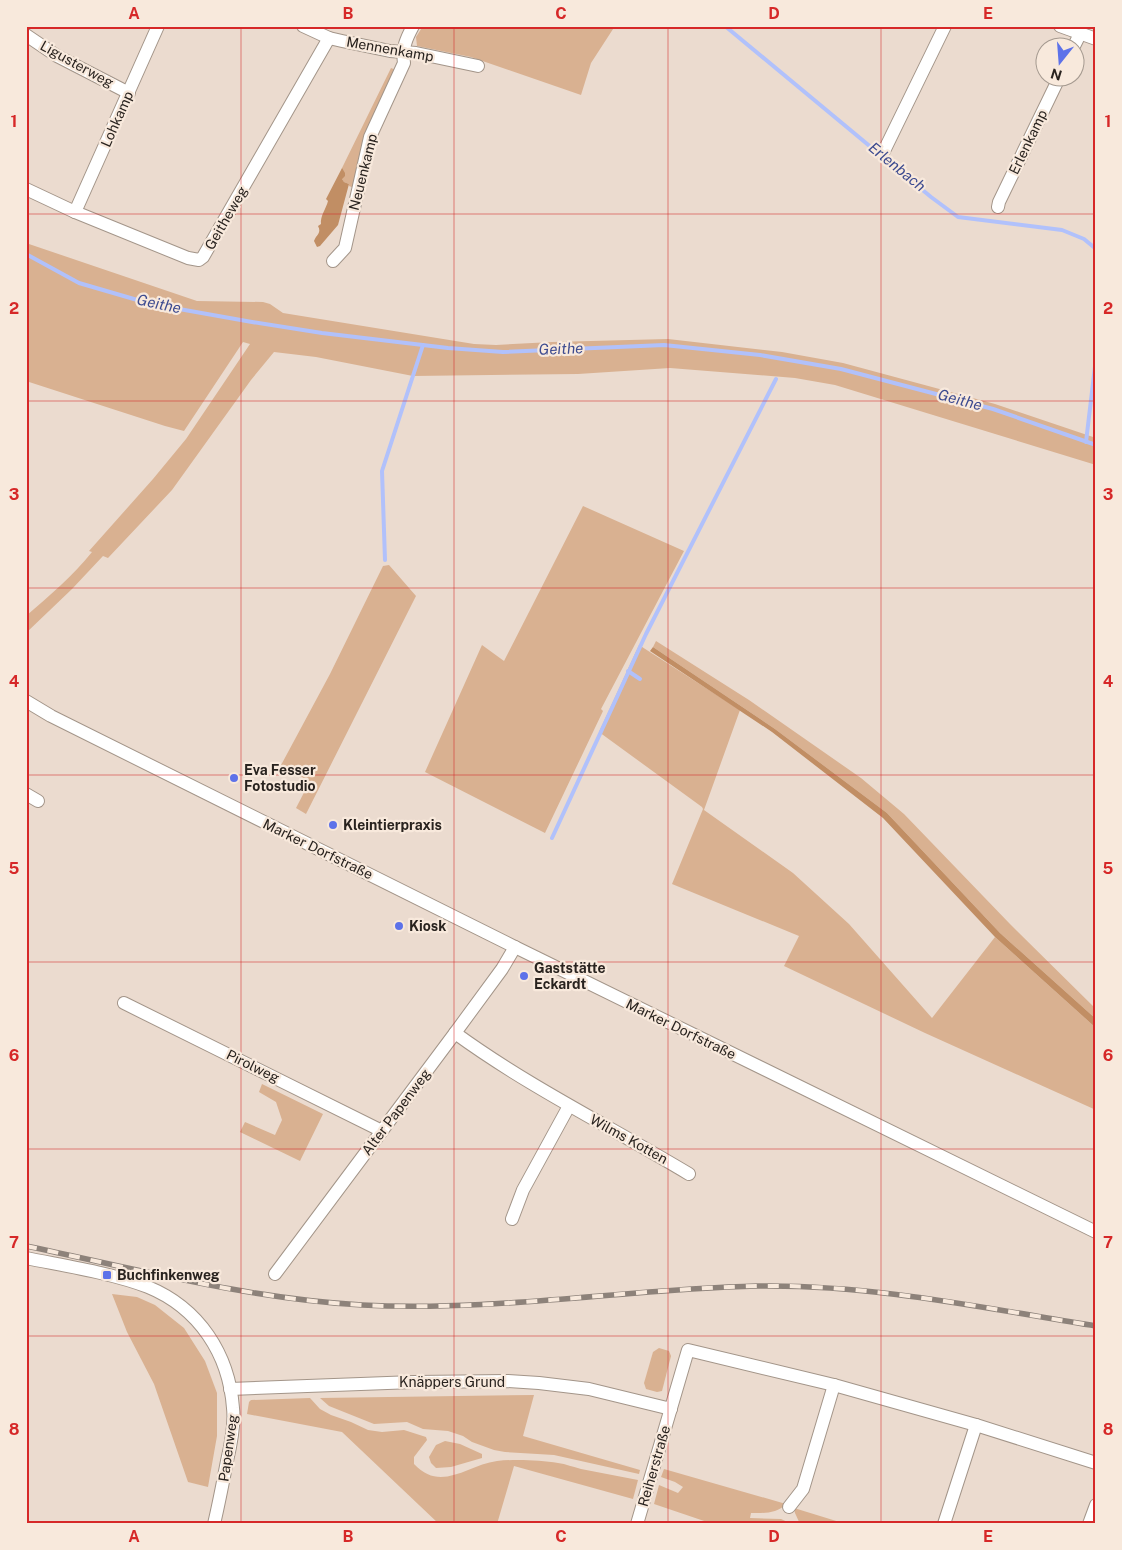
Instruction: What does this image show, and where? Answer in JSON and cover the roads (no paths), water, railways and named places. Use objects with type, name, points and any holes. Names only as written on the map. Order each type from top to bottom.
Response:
[{"type":"street","name":"Lohkamp","points":[[75,212],[158,26]]},
{"type":"street","name":"Mennenkamp","points":[[303,26],[329,38],[390,51],[416,53],[478,66]]},
{"type":"street","name":"Neuenkamp","points":[[333,261],[345,248],[370,137],[404,62],[403,52],[406,38],[413,26]]},
{"type":"street","points":[[883,153],[945,26]]},
{"type":"street","points":[[1060,26],[1096,39]]},
{"type":"street","points":[[1078,38],[1080,34]]},
{"type":"street","name":"Ligusterweg","points":[[26,35],[57,56],[129,92]]},
{"type":"street","name":"Geitheweg","points":[[26,189],[75,212],[188,258],[199,260],[203,257],[329,38]]},
{"type":"street","name":"Erlenkamp","points":[[998,208],[999,202],[1054,88]]},
{"type":"street","name":"Marker Dorfstraße","points":[[26,701],[51,716],[515,948],[1096,1232]]},
{"type":"street","points":[[26,794],[38,801]]},
{"type":"street","name":"Alter Papenweg","points":[[275,1274],[455,1033],[515,948]]},
{"type":"street","name":"Pirolweg","points":[[124,1003],[382,1131]]},
{"type":"street","name":"Wilms Kotten","points":[[455,1033],[486,1056],[569,1106],[689,1174]]},
{"type":"street","points":[[512,1219],[523,1190],[569,1106]]},
{"type":"street","name":"Papenweg","points":[[26,1258],[125,1280],[149,1288],[174,1301],[198,1321],[210,1336],[223,1364],[234,1408],[233,1428],[214,1524]]},
{"type":"street","name":"Reiherstraße","points":[[637,1524],[688,1350],[834,1385]]},
{"type":"street","name":"Knäppers Grund","points":[[230,1389],[414,1382],[508,1381],[589,1389],[670,1409]]},
{"type":"street","points":[[789,1507],[803,1489],[834,1385],[976,1424],[1096,1463]]},
{"type":"street","points":[[944,1524],[976,1424]]},
{"type":"street","points":[[1089,1524],[1096,1505]]},
{"type":"waterway","name":"Erlenbach","points":[[725,26],[931,197],[958,217],[1062,230],[1084,239],[1096,249]]},
{"type":"waterway","name":"Geithe","points":[[26,254],[79,283],[151,304],[322,333],[448,348],[503,352],[664,345],[760,355],[841,369],[993,409],[1096,445]]},
{"type":"waterway","points":[[385,560],[382,471],[423,345]]},
{"type":"waterway","name":"Erlenbach","points":[[1086,442],[1096,358]]},
{"type":"waterway","points":[[552,838],[646,634],[776,379]]},
{"type":"waterway","points":[[628,671],[640,679]]},
{"type":"railway","points":[[26,1246],[193,1282],[320,1302],[362,1305],[461,1305],[708,1288],[800,1286],[927,1298],[1096,1326]]},
{"type":"place","name":"Eva Fesser Fotostudio","points":[[234,778]]},
{"type":"place","name":"Kleintierpraxis","points":[[333,825]]},
{"type":"place","name":"Kiosk","points":[[399,926]]},
{"type":"place","name":"Gaststätte Eckardt","points":[[524,976]]},
{"type":"place","name":"Buchfinkenweg","points":[[107,1275]]}]
